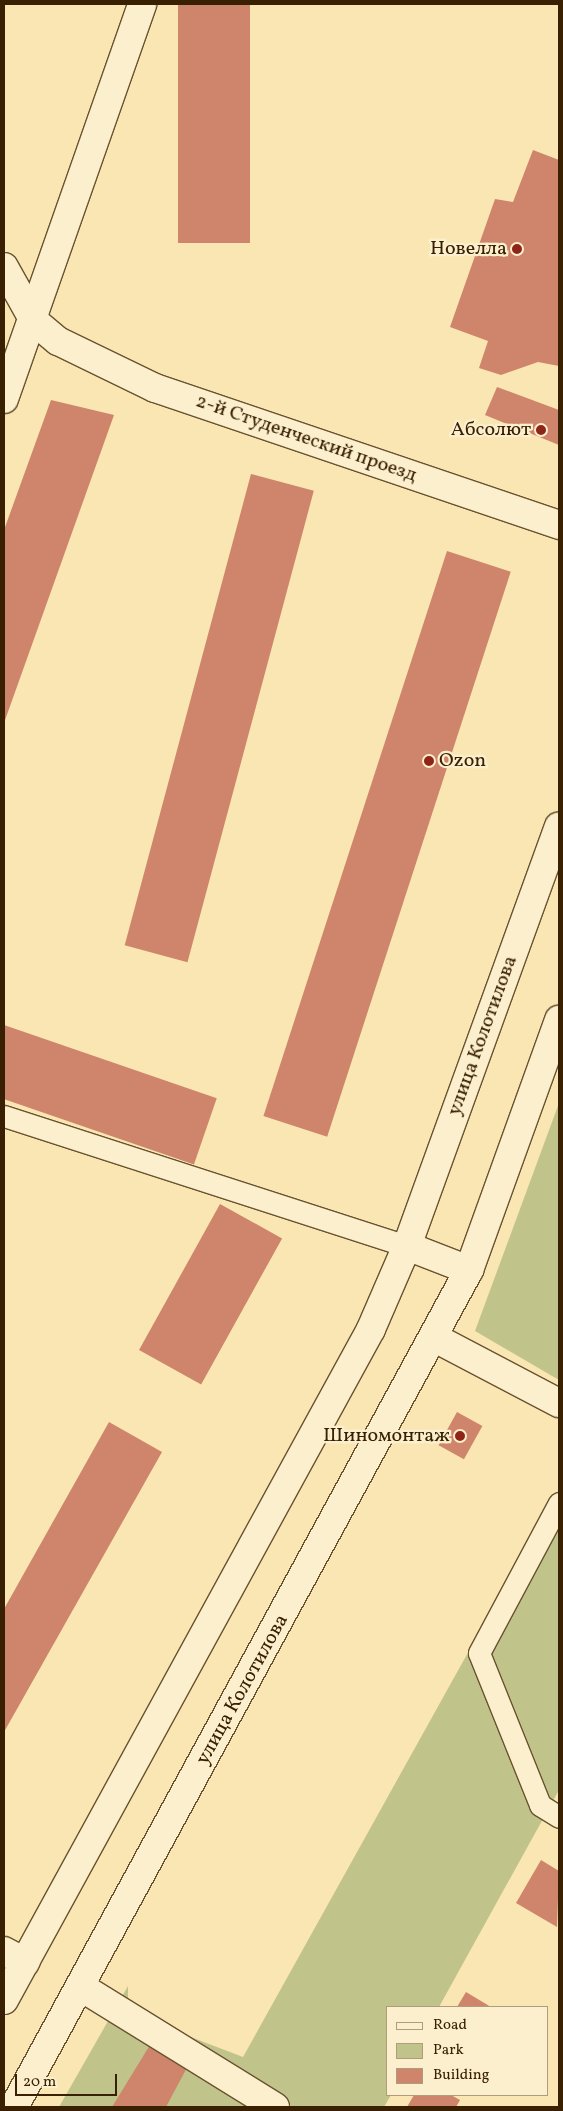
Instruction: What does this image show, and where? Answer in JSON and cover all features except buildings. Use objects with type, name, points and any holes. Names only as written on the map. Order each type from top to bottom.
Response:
[{"type":"main road","points":[[4,399],[34,322],[142,4]]},
{"type":"main road","points":[[4,267],[34,322]]},
{"type":"main road","name":"2-й Студенческий проезд","points":[[34,322],[58,341],[155,388],[559,525]]},
{"type":"main road","name":"улица Колотилова","points":[[4,2000],[14,1956],[371,1329],[407,1246],[559,827]]},
{"type":"main road","name":"улица Колотилова","points":[[14,2107],[434,1338],[469,1270],[559,1020]]},
{"type":"main road","points":[[407,1246],[469,1270]]},
{"type":"main road","points":[[434,1338],[559,1403]]},
{"type":"main road","points":[[81,1987],[275,2107]]},
{"type":"lane","points":[[4,1116],[407,1246]]},
{"type":"lane","points":[[559,1503],[479,1653],[540,1805],[559,1817]]},
{"type":"green space","points":[[559,1103],[559,1380],[475,1331]]},
{"type":"green space","points":[[559,1489],[559,1790],[440,2006],[386,2006],[386,2096],[390,2096],[384,2107],[59,2107],[128,1986],[128,2013],[243,2057]]},
{"type":"place","name":"Новелла","points":[[517,249]]},
{"type":"place","name":"Абсолют","points":[[541,430]]},
{"type":"place","name":"Ozon","points":[[429,761]]},
{"type":"place","name":"Шиномонтаж","points":[[460,1436]]}]
